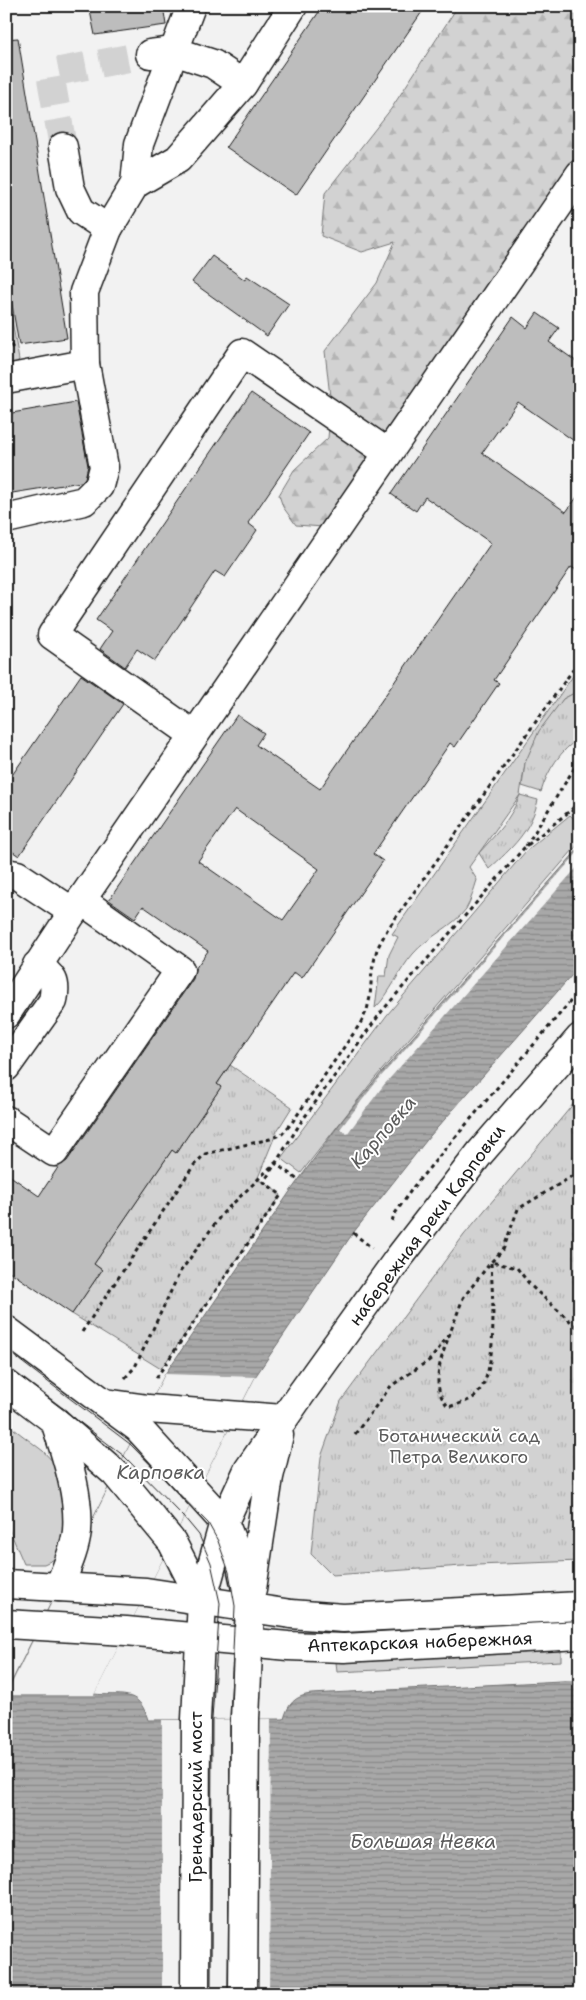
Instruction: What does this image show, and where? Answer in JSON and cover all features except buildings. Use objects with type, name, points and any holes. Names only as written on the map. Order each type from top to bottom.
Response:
[{"type":"street","points":[[136,184],[139,144],[162,53],[191,6]]},
{"type":"street","points":[[6,518],[84,501],[99,486],[104,466],[85,364],[84,292],[108,229],[136,184],[178,159],[243,84],[288,9]]},
{"type":"street","points":[[162,53],[212,64],[243,84]]},
{"type":"street","points":[[62,147],[70,188],[82,211],[108,229]]},
{"type":"street","points":[[8,1006],[580,174]]},
{"type":"street","points":[[194,736],[52,635],[242,353],[388,453]]},
{"type":"street","points":[[6,379],[85,364]]},
{"type":"street","points":[[6,873],[17,875],[77,906],[180,970],[54,1152],[6,1120]]},
{"type":"street","points":[[6,1067],[12,1062],[53,1001],[56,987],[50,975],[37,965]]},
{"type":"street","name":"набережная реки Карповки","points":[[202,1601],[224,1522],[248,1470],[398,1259],[474,1160],[580,1038]]},
{"type":"street","points":[[6,1330],[104,1402],[143,1419],[235,1416],[283,1419]]},
{"type":"street","points":[[6,1384],[55,1421],[116,1473],[172,1542],[202,1601]]},
{"type":"street","points":[[143,1419],[197,1492],[224,1522],[240,1561],[250,1608],[245,1719],[243,1994]]},
{"type":"street","name":"набережная реки Карповки","points":[[250,1608],[270,1477],[283,1419]]},
{"type":"street","points":[[55,1421],[69,1467],[76,1505],[77,1532],[71,1556],[59,1587]]},
{"type":"street","name":"Аптекарская набережная","points":[[6,1584],[146,1592],[299,1615],[343,1618],[580,1606]]},
{"type":"street","name":"Гренадерский мост","points":[[195,1994],[196,1719],[202,1601]]},
{"type":"street","name":"Аптекарская набережная","points":[[6,1624],[126,1631],[288,1646],[344,1648],[580,1635]]},
{"type":"path","points":[[82,1332],[194,1165],[205,1154],[270,1139],[282,1134],[291,1124],[360,1024],[367,1010],[377,949],[387,930],[580,660]]},
{"type":"path","points":[[156,1378],[281,1195],[264,1182],[301,1122],[382,1011],[524,848],[580,759]]},
{"type":"path","points":[[524,848],[571,810],[580,800]]},
{"type":"path","points":[[571,810],[580,818]]},
{"type":"path","points":[[392,1221],[414,1186],[580,990]]},
{"type":"path","points":[[275,1163],[298,1180]]},
{"type":"path","points":[[135,1368],[180,1272],[222,1214],[275,1163]]},
{"type":"path","points":[[491,1262],[494,1324],[487,1378],[474,1397],[449,1407],[441,1400],[437,1371],[463,1298],[491,1262],[503,1250],[518,1209],[580,1170]]},
{"type":"path","points":[[353,1234],[373,1248]]},
{"type":"path","points":[[491,1262],[517,1268],[531,1286],[580,1330]]},
{"type":"path","points":[[355,1434],[391,1386],[431,1359],[450,1333]]},
{"type":"green space","points":[[458,6],[580,6],[580,156],[323,527],[296,525],[283,507],[279,495],[294,470],[328,438],[331,406],[325,351],[377,283],[395,242],[362,252],[321,236],[325,193],[391,109]]},
{"type":"green space","points":[[6,287],[19,360],[11,367],[6,368]]},
{"type":"green space","points":[[580,666],[580,690],[563,699],[525,763],[520,795],[469,867],[477,880],[466,909],[455,921],[413,954],[386,996],[375,1008],[379,976],[386,976],[389,955],[398,937],[392,934]]},
{"type":"green space","points":[[580,690],[580,738],[561,754],[547,776],[541,792],[522,786],[525,763],[539,731],[563,699]]},
{"type":"green space","points":[[520,795],[538,800],[531,821],[520,838],[489,869],[479,853],[508,819]]},
{"type":"green space","points":[[570,815],[580,824],[580,842],[375,1078],[301,1173],[281,1158],[387,1015],[526,851]]},
{"type":"green space","points":[[230,1065],[292,1107],[277,1131],[257,1180],[264,1182],[281,1195],[161,1369],[72,1314],[102,1270],[94,1264],[172,1150],[176,1153],[221,1087],[217,1084]]},
{"type":"green space","name":"Ботанический сад Петра Великого","points":[[580,1096],[580,1561],[477,1565],[332,1575],[311,1554],[321,1457],[341,1401],[464,1235]]},
{"type":"green space","points":[[6,1423],[43,1451],[55,1464],[69,1526],[57,1558],[44,1564],[24,1564],[6,1522]]},
{"type":"green space","points":[[561,1650],[561,1661],[337,1672],[336,1662]]},
{"type":"water","name":"Большая Невка","points":[[580,847],[580,966],[430,1136],[353,1233],[255,1377],[94,1694],[120,1695],[134,1698],[139,1702],[148,1720],[284,1719],[290,1705],[296,1699],[311,1694],[580,1680],[580,1994],[6,1994],[6,1693],[165,1374],[289,1193],[341,1122],[376,1079]]},
{"type":"pier","points":[[580,850],[580,864],[383,1086],[347,1134],[340,1129],[377,1081]]},
{"type":"pier","points":[[165,1374],[255,1377],[94,1695],[6,1695]]},
{"type":"pier","points":[[271,1719],[269,1994],[162,1994],[162,1720]]},
{"type":"tunnel","points":[[63,147],[50,73],[150,54]]},
{"type":"tram line","points":[[6,1350],[130,1444],[208,1523],[218,1541],[229,1572],[235,1606],[230,1719],[228,1994]]},
{"type":"tram line","points":[[6,1366],[124,1456],[184,1517],[199,1535],[211,1563],[220,1603],[212,1719],[211,1994]]},
{"type":"water label","name":"Карповка","points":[[383,1132]]},
{"type":"water label","name":"Карповка","points":[[161,1472]]}]
